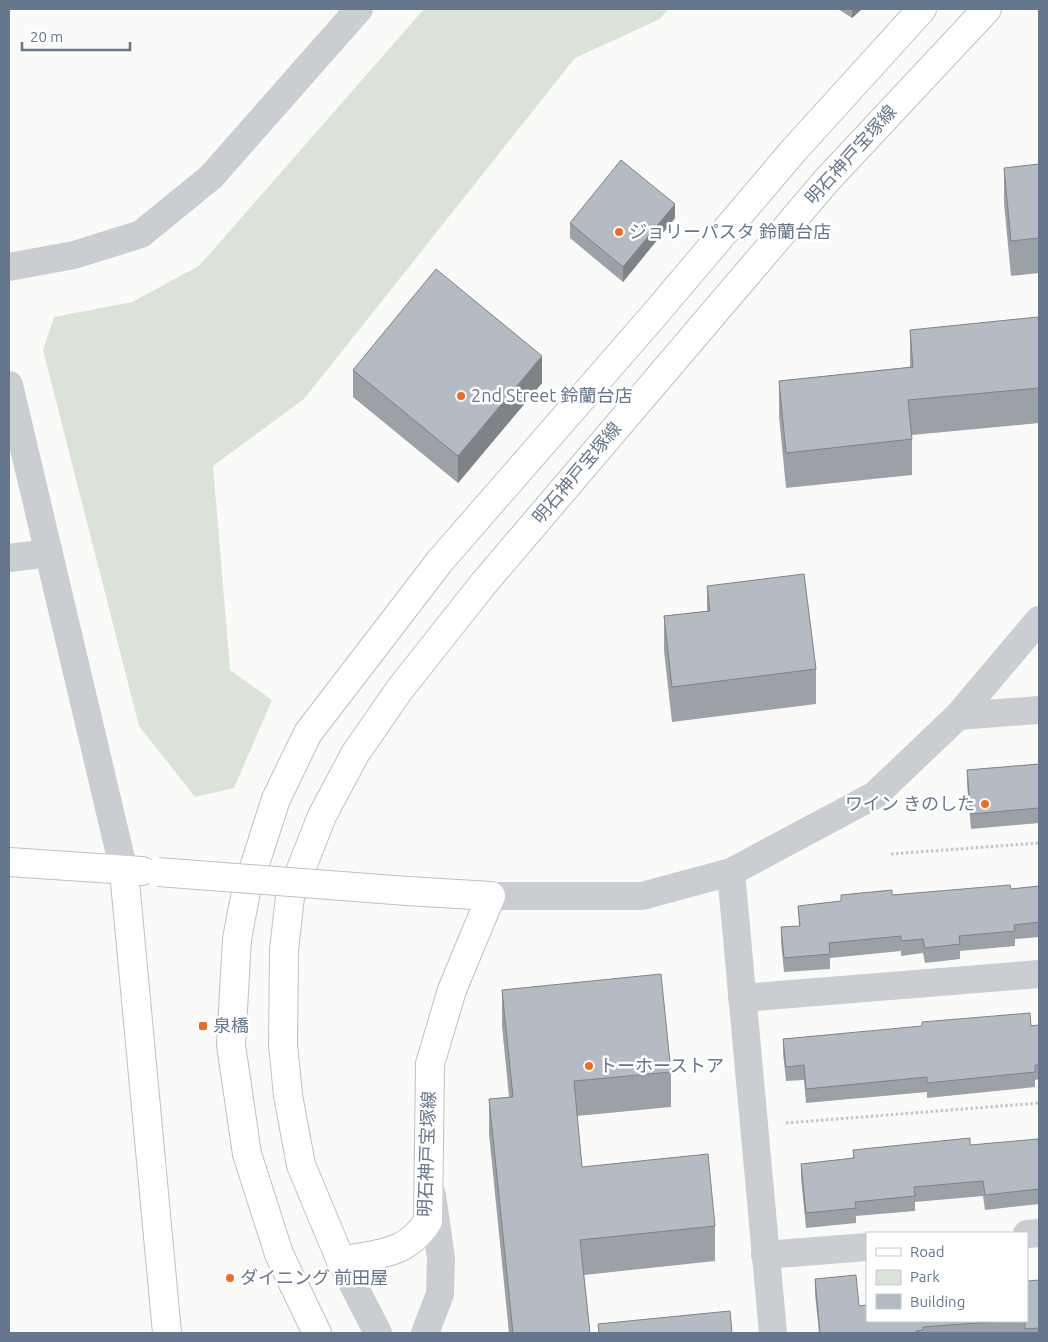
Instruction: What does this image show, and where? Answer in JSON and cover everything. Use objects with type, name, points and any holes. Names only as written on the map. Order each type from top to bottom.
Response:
[{"type":"main road","points":[[317,1333],[279,1254],[247,1154],[231,1045],[237,939],[246,892],[276,799],[308,733],[440,561],[655,314],[794,150],[922,9]]},
{"type":"main road","name":"明石神戸宝塚線","points":[[491,896],[452,990],[430,1064],[428,1221],[418,1237],[402,1248],[341,1260],[301,1165],[288,1095],[283,1045],[284,950],[290,897],[322,816],[356,754],[400,689],[484,583],[827,180],[986,9]]},
{"type":"main road","points":[[9,862],[491,896]]},
{"type":"main road","points":[[124,870],[167,1333]]},
{"type":"street","points":[[9,267],[74,255],[141,234],[211,177],[359,9]]},
{"type":"street","points":[[9,385],[124,870]]},
{"type":"street","points":[[9,558],[49,553]]},
{"type":"street","points":[[491,896],[642,896],[731,872],[875,795],[958,716],[1039,620]]},
{"type":"street","points":[[958,716],[1039,710]]},
{"type":"street","points":[[731,872],[773,1333]]},
{"type":"street","points":[[742,998],[1039,974]]},
{"type":"street","points":[[425,1333],[440,1294],[441,1258],[429,1168]]},
{"type":"street","points":[[765,1255],[866,1247]]},
{"type":"street","points":[[341,1260],[378,1333]]},
{"type":"path","points":[[891,854],[1039,843]]},
{"type":"path","points":[[754,1126],[1039,1103]]},
{"type":"green space","points":[[424,9],[668,9],[660,19],[575,58],[304,399],[213,466],[230,670],[272,700],[234,788],[195,797],[139,726],[43,350],[54,317],[132,302],[199,266]]},
{"type":"building","points":[[621,160],[675,204],[623,267],[570,223]]},
{"type":"building","points":[[1039,164],[1039,238],[1011,241],[1004,168]]},
{"type":"building","points":[[436,269],[542,356],[458,456],[353,370]]},
{"type":"building","points":[[1038,317],[1039,388],[908,400],[912,439],[786,453],[779,381],[913,367],[910,330]]},
{"type":"building","points":[[804,574],[816,669],[672,687],[664,616],[710,611],[707,586]]},
{"type":"building","points":[[1039,764],[1039,808],[971,814],[967,770]]},
{"type":"building","points":[[1010,885],[1011,889],[1039,886],[1039,922],[1014,925],[1015,931],[959,936],[960,944],[925,948],[923,939],[901,941],[901,936],[829,943],[830,954],[784,958],[781,927],[800,926],[798,906],[841,901],[841,895],[892,890],[892,895]]},
{"type":"building","points":[[661,974],[671,1072],[574,1081],[582,1167],[708,1154],[715,1226],[580,1240],[590,1333],[513,1333],[489,1099],[513,1097],[502,990]]},
{"type":"building","points":[[1030,1013],[1031,1026],[1039,1025],[1039,1065],[1035,1065],[1035,1072],[927,1083],[927,1077],[806,1089],[804,1065],[786,1067],[783,1039],[922,1026],[922,1022]]},
{"type":"building","points":[[970,1138],[970,1145],[1038,1139],[1039,1189],[985,1195],[983,1181],[914,1187],[915,1196],[855,1202],[856,1208],[806,1213],[801,1164],[854,1158],[853,1150]]},
{"type":"building","points":[[856,1275],[859,1306],[866,1305],[866,1322],[990,1322],[923,1327],[923,1330],[916,1331],[916,1333],[820,1333],[815,1279]]},
{"type":"building","points":[[1039,1280],[1039,1328],[1025,1329],[1025,1322],[1028,1322],[1028,1281]]},
{"type":"building","points":[[730,1311],[732,1333],[599,1333],[598,1324]]},
{"type":"place","name":"ジョリーパスタ 鈴蘭台店","points":[[619,232]]},
{"type":"place","name":"2nd Street 鈴蘭台店","points":[[461,396]]},
{"type":"place","name":"ワイン きのした","points":[[985,804]]},
{"type":"place","name":"泉橋","points":[[203,1026]]},
{"type":"place","name":"トーホーストア","points":[[589,1066]]},
{"type":"place","name":"ダイニング 前田屋","points":[[230,1278]]}]
